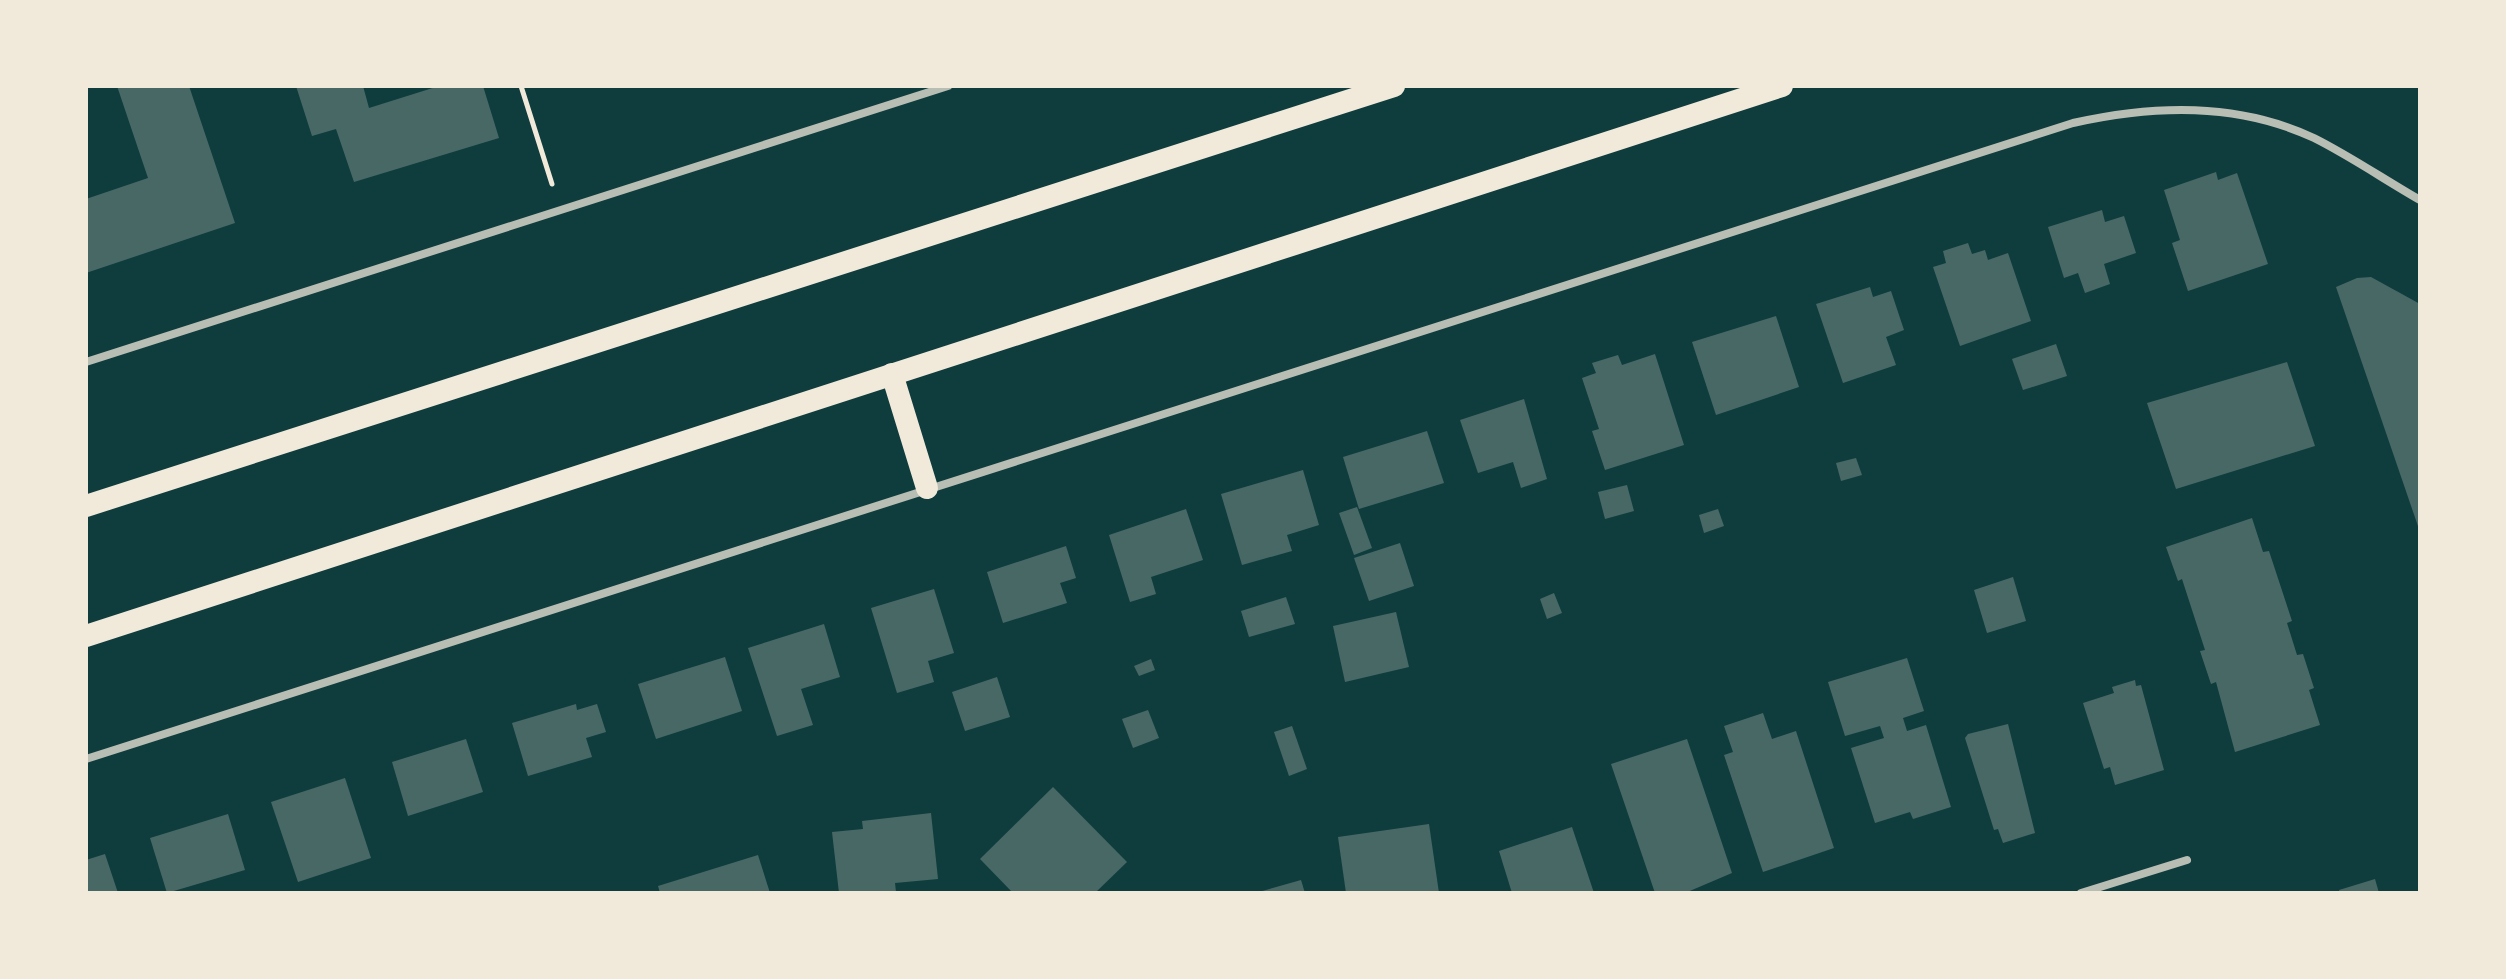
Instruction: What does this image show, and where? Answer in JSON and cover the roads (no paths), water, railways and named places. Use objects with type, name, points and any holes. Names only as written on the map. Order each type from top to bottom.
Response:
[{"type":"highway","points":[[86,506],[1394,86]]},
{"type":"highway","points":[[86,636],[1782,86]]},
{"type":"highway","points":[[892,374],[927,488]]},
{"type":"street","points":[[86,362],[948,86]]},
{"type":"street","points":[[86,759],[2073,123],[2142,110],[2170,109],[2257,119],[2314,138],[2420,200]]},
{"type":"street","points":[[2081,893],[2187,860]]}]
